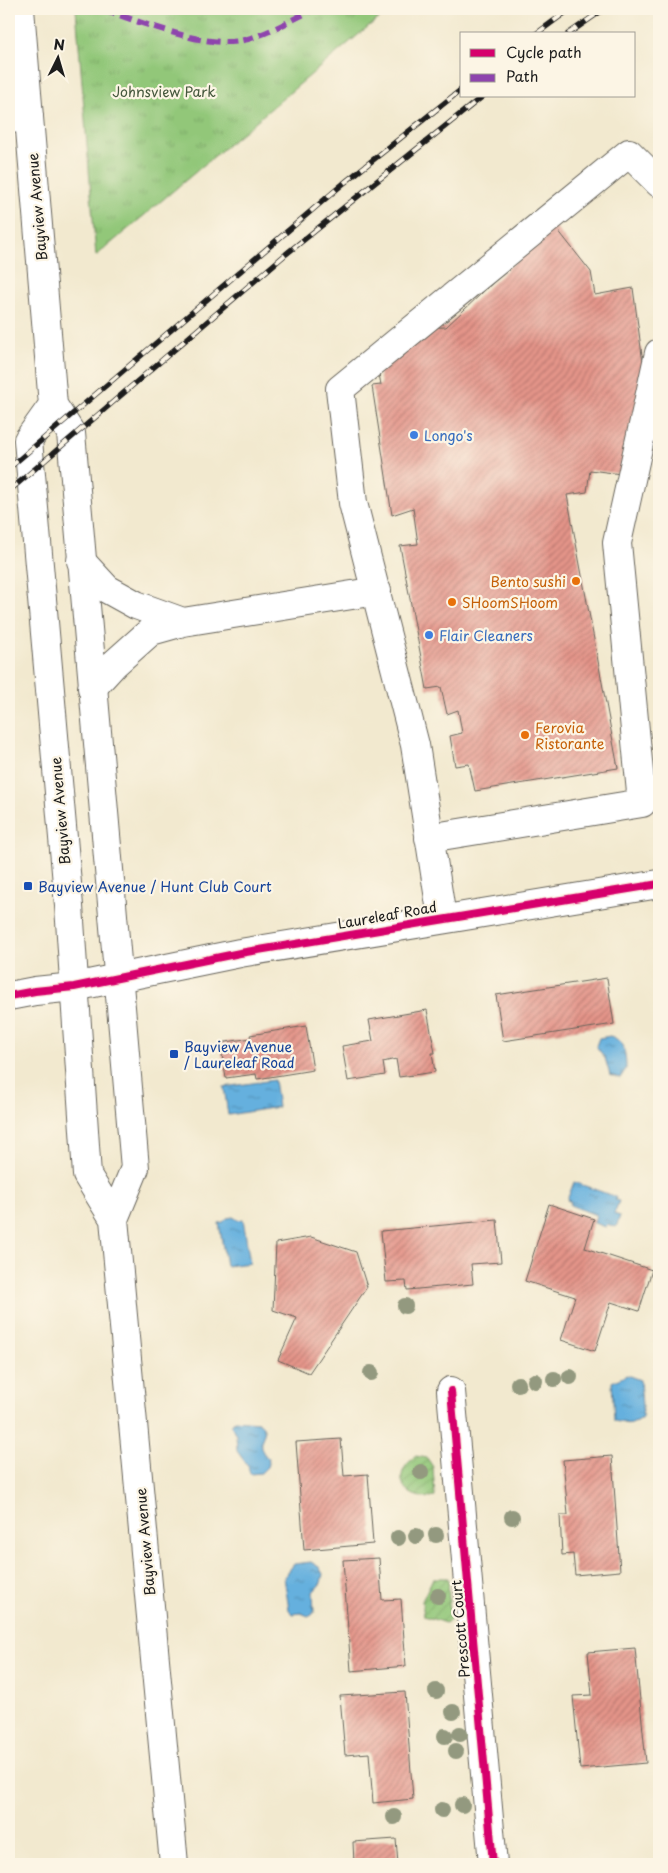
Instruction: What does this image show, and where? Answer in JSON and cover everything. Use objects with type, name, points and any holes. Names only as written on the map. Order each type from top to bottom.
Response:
[{"type":"main road","name":"Bayview Avenue","points":[[20,9],[19,118],[53,404],[71,433],[135,1168],[114,1219]]},
{"type":"main road","points":[[442,918],[415,745],[353,503],[340,390],[629,153],[659,183]]},
{"type":"main road","points":[[429,838],[642,803],[617,543],[659,353]]},
{"type":"main road","name":"Bayview Avenue","points":[[53,404],[28,440],[69,906],[87,1175],[114,1219],[174,1864]]},
{"type":"main road","points":[[81,561],[107,589],[136,605],[183,622]]},
{"type":"main road","points":[[92,688],[114,664],[151,632],[183,622],[377,591]]},
{"type":"main road","name":"Laureleaf Road","points":[[9,996],[74,987],[222,956],[442,918],[659,884]]},
{"type":"main road","name":"Prescott Court","points":[[451,1391],[493,1864]]},
{"type":"green space","name":"Johnsview Park","points":[[76,9],[393,9],[370,25],[96,256]]},
{"type":"green space","points":[[416,1456],[427,1458],[433,1467],[435,1497],[415,1496],[404,1486],[403,1472]]},
{"type":"green space","points":[[433,1578],[448,1578],[450,1621],[445,1623],[424,1616],[422,1601]]},
{"type":"water","points":[[610,1036],[619,1041],[624,1049],[626,1069],[620,1078],[610,1075],[605,1058],[596,1046],[599,1038]]},
{"type":"water","points":[[274,1080],[278,1107],[228,1115],[224,1087]]},
{"type":"water","points":[[574,1182],[616,1197],[615,1200],[619,1201],[614,1214],[620,1216],[616,1227],[607,1224],[606,1227],[594,1223],[596,1215],[570,1205],[571,1202],[567,1200]]},
{"type":"water","points":[[233,1217],[238,1220],[243,1219],[250,1263],[226,1266],[219,1223]]},
{"type":"water","points":[[627,1375],[640,1380],[643,1418],[629,1424],[614,1421],[612,1382]]},
{"type":"water","points":[[235,1420],[258,1422],[263,1426],[264,1434],[261,1447],[269,1459],[267,1467],[261,1473],[250,1474],[248,1466],[237,1451],[236,1435],[231,1425]]},
{"type":"water","points":[[311,1562],[319,1567],[323,1574],[321,1583],[313,1592],[314,1613],[308,1616],[301,1613],[293,1614],[289,1610],[284,1577],[294,1564]]},
{"type":"building","points":[[554,225],[591,272],[595,295],[633,288],[643,363],[629,475],[590,470],[587,492],[567,495],[618,768],[475,791],[469,764],[455,766],[450,736],[462,733],[458,710],[447,714],[441,687],[427,689],[400,546],[418,544],[413,508],[392,515],[372,386],[381,385],[378,368],[415,328],[446,327]]},
{"type":"building","points":[[607,978],[614,1024],[503,1041],[496,995]]},
{"type":"building","points":[[427,1010],[435,1053],[432,1053],[435,1072],[399,1077],[396,1059],[383,1062],[385,1075],[348,1081],[342,1046],[373,1041],[369,1020]]},
{"type":"building","points":[[306,1026],[313,1070],[257,1079],[256,1074],[226,1078],[220,1043],[251,1038],[250,1035]]},
{"type":"building","points":[[549,1204],[594,1219],[585,1248],[652,1270],[639,1311],[611,1302],[595,1351],[561,1340],[575,1297],[525,1281]]},
{"type":"building","points":[[497,1220],[501,1262],[471,1264],[473,1284],[407,1290],[406,1281],[386,1282],[381,1231]]},
{"type":"building","points":[[311,1237],[356,1252],[367,1287],[309,1373],[278,1360],[297,1318],[273,1310],[276,1243]]},
{"type":"building","points":[[341,1439],[344,1476],[368,1474],[373,1544],[304,1550],[296,1442]]},
{"type":"building","points":[[612,1456],[620,1571],[575,1575],[573,1554],[562,1555],[560,1515],[568,1515],[563,1460]]},
{"type":"building","points":[[379,1558],[382,1600],[401,1599],[406,1666],[351,1671],[343,1560]]},
{"type":"building","points":[[635,1648],[646,1763],[580,1769],[573,1696],[592,1695],[588,1652]]},
{"type":"building","points":[[405,1692],[413,1799],[373,1803],[369,1753],[345,1755],[340,1696]]},
{"type":"building","points":[[396,1839],[398,1864],[354,1864],[353,1842]]},
{"type":"railway","points":[[539,32],[570,9]]},
{"type":"railway","points":[[571,32],[604,9]]},
{"type":"railway","points":[[9,468],[344,183],[460,91]]},
{"type":"railway","points":[[9,491],[286,254],[481,98]]},
{"type":"marked path","points":[[85,9],[109,12],[189,37],[221,42],[241,41],[251,38],[314,9]]},
{"type":"cycle path","points":[[9,996],[74,987],[240,953],[659,884]]},
{"type":"cycle path","points":[[451,1391],[493,1864]]},
{"type":"place","name":"Longo's","points":[[414,435]]},
{"type":"place","name":"Bento sushi","points":[[576,581]]},
{"type":"place","name":"SHoomSHoom","points":[[452,602]]},
{"type":"place","name":"Flair Cleaners","points":[[429,635]]},
{"type":"place","name":"Ferovia Ristorante","points":[[525,735]]},
{"type":"place","name":"Bayview Avenue / Hunt Club Court","points":[[28,886]]},
{"type":"place","name":"Bayview Avenue / Laureleaf Road","points":[[174,1054]]}]
